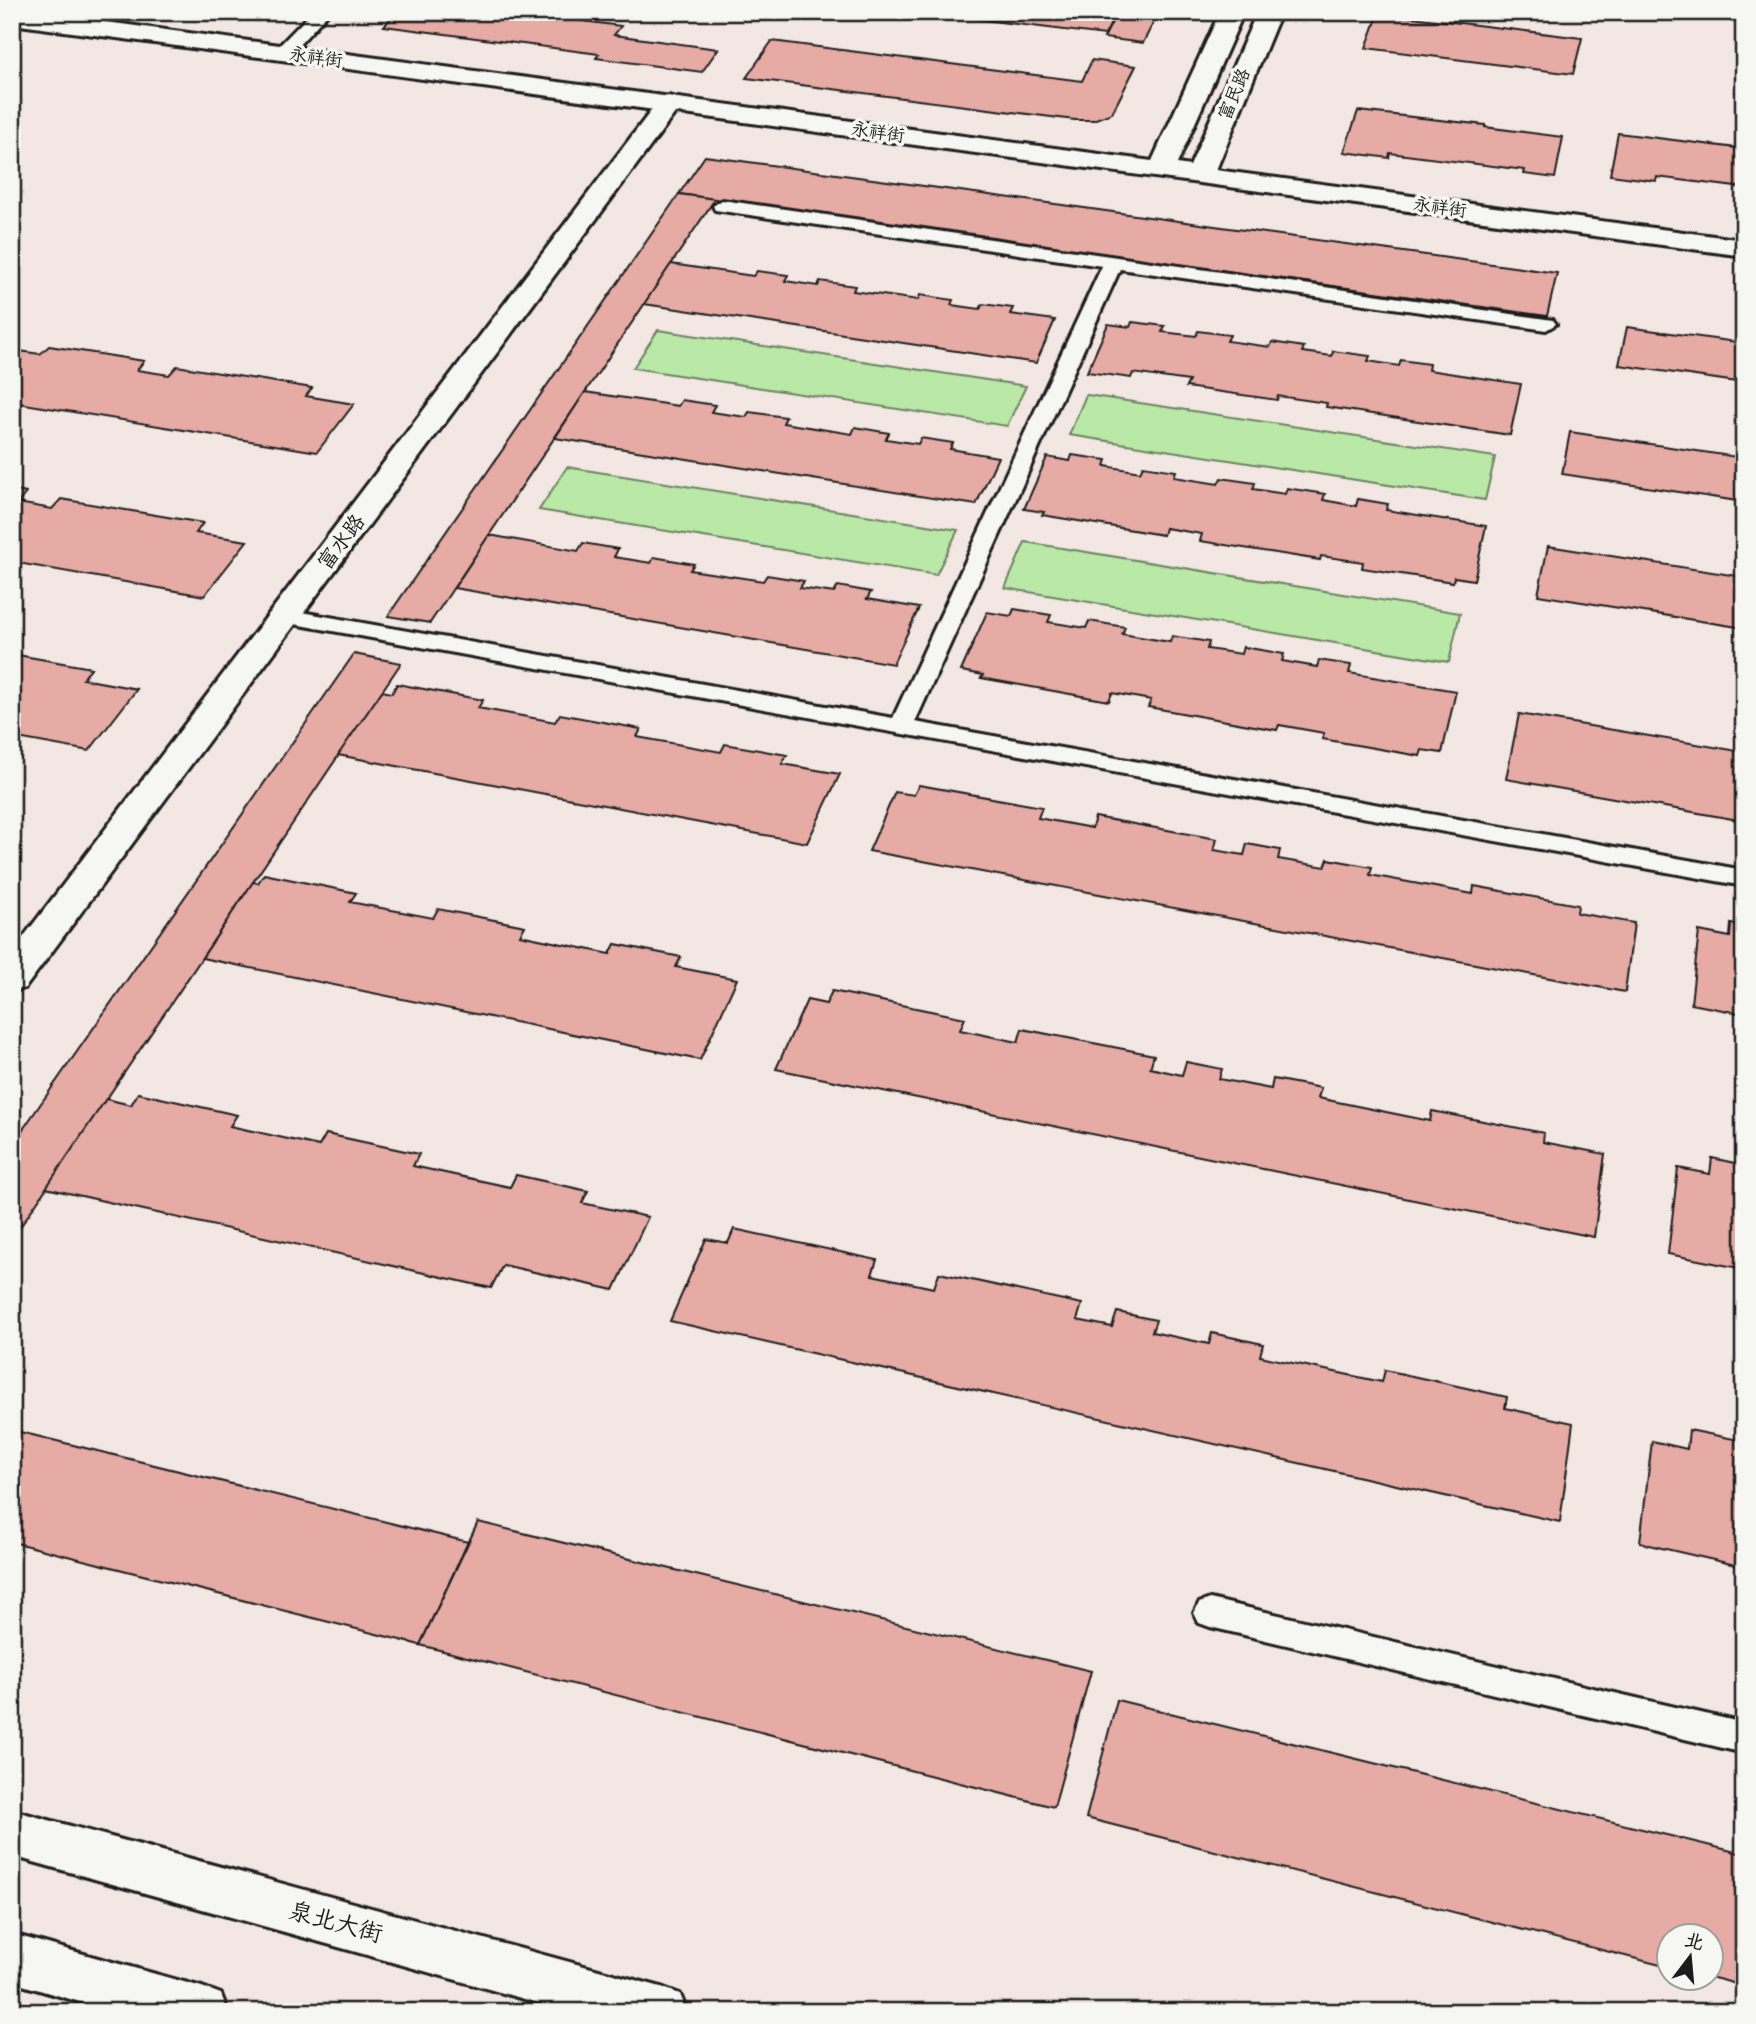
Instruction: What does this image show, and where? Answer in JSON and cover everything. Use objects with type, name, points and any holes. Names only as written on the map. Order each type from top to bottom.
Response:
[{"type":"street","name":"富民路","points":[[1161,170],[1232,12]]},
{"type":"street","name":"富民路","points":[[1200,175],[1269,12]]},
{"type":"street","name":"永祥街","points":[[12,17],[1744,248]]},
{"type":"street","name":"富水路","points":[[12,979],[670,104]]},
{"type":"street","name":"泉北大街","points":[[12,1833],[661,2012]]},
{"type":"street","points":[[12,1958],[202,2012]]},
{"type":"lane","points":[[282,53],[321,12]]},
{"type":"lane","points":[[722,206],[1546,324]]},
{"type":"lane","points":[[901,727],[1113,262]]},
{"type":"lane","points":[[285,616],[1744,878]]},
{"type":"lane","points":[[1210,1613],[1744,1738]]},
{"type":"green space","points":[[658,330],[1026,386],[1007,426],[633,368]]},
{"type":"green space","points":[[1086,395],[1495,457],[1485,500],[1069,435]]},
{"type":"green space","points":[[567,467],[958,530],[936,575],[539,510]]},
{"type":"green space","points":[[1025,542],[1460,613],[1449,662],[1005,588]]},
{"type":"building","points":[[396,12],[514,12],[621,26],[614,35],[718,49],[702,72],[596,58],[599,54],[384,26]]},
{"type":"building","points":[[919,12],[1117,12],[1105,35]]},
{"type":"building","points":[[1117,12],[1159,12],[1143,43],[1104,38]]},
{"type":"building","points":[[1379,13],[1582,38],[1573,74],[1366,48]]},
{"type":"building","points":[[772,41],[1082,81],[1092,60],[1136,66],[1112,113],[1093,120],[1075,120],[746,78]]},
{"type":"building","points":[[1358,111],[1563,137],[1555,178],[1524,174],[1525,170],[1390,153],[1389,158],[1344,152]]},
{"type":"building","points":[[1618,133],[1744,149],[1744,188],[1657,177],[1656,181],[1610,175]]},
{"type":"building","points":[[705,156],[1557,273],[1547,316],[679,194]]},
{"type":"building","points":[[679,194],[715,199],[430,623],[388,616]]},
{"type":"building","points":[[671,264],[753,276],[757,271],[788,275],[785,281],[818,286],[820,281],[855,286],[853,291],[918,300],[920,295],[953,300],[951,305],[980,309],[983,304],[1013,308],[1010,314],[1055,320],[1036,363],[644,304]]},
{"type":"building","points":[[1132,322],[1165,326],[1162,332],[1196,336],[1198,331],[1230,335],[1227,341],[1270,347],[1272,342],[1304,347],[1302,352],[1332,356],[1333,351],[1370,356],[1368,361],[1399,366],[1401,360],[1429,364],[1428,370],[1521,384],[1510,435],[1326,407],[1327,403],[1278,396],[1277,400],[1186,387],[1189,381],[1133,373],[1131,378],[1087,372],[1108,324],[1130,327]]},
{"type":"building","points":[[1627,327],[1744,343],[1744,383],[1619,365]]},
{"type":"building","points":[[49,346],[144,361],[137,370],[169,375],[177,366],[312,388],[306,396],[354,404],[317,452],[12,402],[12,350],[40,354]]},
{"type":"building","points":[[585,392],[678,406],[682,400],[715,405],[711,412],[746,417],[749,412],[786,417],[783,423],[852,434],[855,427],[889,433],[886,439],[918,444],[921,438],[953,443],[950,449],[998,457],[976,505],[555,438]]},
{"type":"building","points":[[1570,432],[1744,458],[1744,502],[1562,474]]},
{"type":"building","points":[[1072,455],[1107,460],[1105,466],[1140,472],[1143,466],[1176,471],[1174,477],[1218,484],[1221,478],[1255,483],[1253,489],[1285,494],[1287,488],[1325,494],[1323,500],[1356,506],[1358,499],[1388,504],[1386,510],[1486,526],[1474,580],[1454,577],[1453,582],[1362,568],[1363,562],[1321,556],[1320,560],[1200,541],[1202,534],[1165,528],[1163,535],[1042,515],[1044,512],[1024,509],[1047,457],[1070,461]]},
{"type":"building","points":[[12,490],[26,493],[18,503],[52,509],[61,499],[203,523],[196,533],[247,541],[204,596],[12,562]]},
{"type":"building","points":[[489,535],[578,551],[583,543],[618,549],[614,557],[651,563],[654,557],[694,564],[690,570],[763,581],[767,575],[804,581],[800,588],[834,593],[838,586],[871,592],[867,599],[919,608],[893,664],[454,588]]},
{"type":"building","points":[[1548,546],[1744,577],[1744,628],[1538,595]]},
{"type":"building","points":[[1014,609],[1051,615],[1048,622],[1086,628],[1089,621],[1125,627],[1122,634],[1170,642],[1172,636],[1209,642],[1207,649],[1241,654],[1243,647],[1284,654],[1282,661],[1317,667],[1319,660],[1351,665],[1349,673],[1456,691],[1442,753],[1422,750],[1420,756],[1322,739],[1324,733],[1279,725],[1277,730],[1148,707],[1151,700],[1112,693],[1109,701],[981,678],[983,675],[961,671],[987,612],[1011,616]]},
{"type":"building","points":[[12,654],[91,668],[83,679],[137,689],[89,751],[12,737]]},
{"type":"building","points":[[354,654],[401,663],[12,1239],[12,1145]]},
{"type":"building","points":[[397,684],[483,700],[478,708],[555,722],[560,714],[641,729],[637,737],[721,752],[725,744],[787,755],[782,764],[840,774],[807,843],[338,755],[382,691],[392,693]]},
{"type":"building","points":[[1519,714],[1744,752],[1744,821],[1506,779]]},
{"type":"building","points":[[919,785],[1042,807],[1038,818],[1092,828],[1095,817],[1217,839],[1214,850],[1244,855],[1247,844],[1280,850],[1278,859],[1325,867],[1328,859],[1372,867],[1370,875],[1473,894],[1474,886],[1578,905],[1577,913],[1634,923],[1625,992],[869,851],[895,792],[914,795]]},
{"type":"building","points":[[264,874],[356,893],[350,902],[433,918],[438,909],[525,926],[520,935],[610,954],[615,944],[681,957],[676,967],[737,979],[700,1060],[202,958],[253,882],[258,883]]},
{"type":"building","points":[[1731,924],[1744,926],[1744,1014],[1691,1004],[1699,931],[1730,937]]},
{"type":"building","points":[[832,991],[965,1018],[960,1030],[1018,1042],[1022,1029],[1154,1055],[1150,1068],[1182,1075],[1186,1062],[1222,1069],[1219,1079],[1271,1089],[1273,1079],[1321,1088],[1318,1098],[1430,1121],[1432,1111],[1544,1133],[1543,1142],[1605,1154],[1594,1237],[776,1069],[807,1000],[826,1004]]},
{"type":"building","points":[[138,1093],[237,1115],[230,1126],[319,1146],[326,1134],[419,1154],[413,1166],[510,1187],[516,1175],[588,1191],[582,1203],[648,1217],[614,1290],[503,1265],[491,1288],[46,1188],[106,1099],[131,1105]]},
{"type":"building","points":[[1712,1158],[1744,1165],[1744,1269],[1668,1254],[1678,1168],[1710,1174]]},
{"type":"building","points":[[734,1229],[877,1260],[872,1275],[934,1288],[939,1273],[1082,1304],[1077,1320],[1112,1327],[1117,1312],[1156,1320],[1152,1332],[1209,1344],[1212,1333],[1263,1344],[1260,1356],[1382,1382],[1385,1370],[1507,1397],[1505,1408],[1573,1423],[1560,1522],[670,1321],[706,1239],[728,1243]]},
{"type":"building","points":[[12,1430],[468,1542],[420,1645],[12,1542]]},
{"type":"building","points":[[1689,1430],[1744,1441],[1744,1567],[1640,1543],[1652,1441],[1687,1449]]},
{"type":"building","points":[[478,1522],[1091,1671],[1054,1807],[420,1645]]},
{"type":"building","points":[[1117,1700],[1744,1854],[1744,1986],[1724,1981],[1724,1923],[1654,1923],[1654,1963],[1086,1818]]}]
